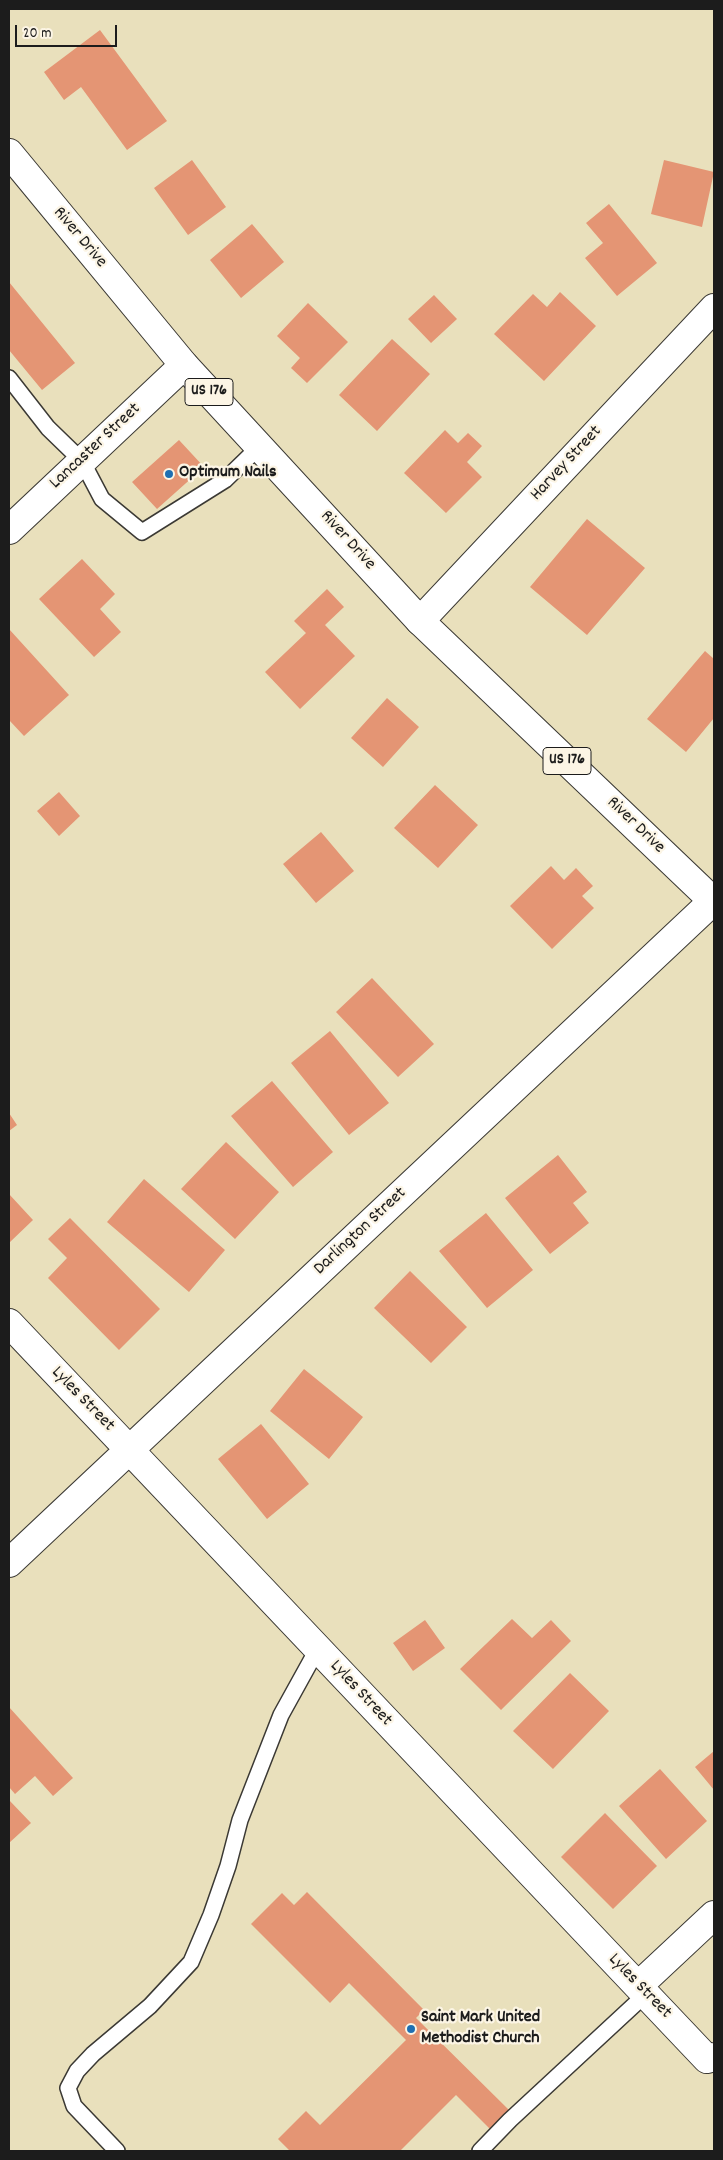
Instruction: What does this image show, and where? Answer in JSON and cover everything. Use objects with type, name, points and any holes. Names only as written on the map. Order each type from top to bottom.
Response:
[{"type":"street","name":"River Drive","points":[[9,153],[184,365],[420,621],[714,901]]},
{"type":"street","name":"Harvey Street","points":[[420,621],[714,308]]},
{"type":"street","name":"Lancaster Street","points":[[9,530],[184,365]]},
{"type":"street","name":"Darlington Street","points":[[9,1564],[714,901]]},
{"type":"street","name":"Lyles Street","points":[[9,1323],[707,2059],[714,2057]]},
{"type":"street","points":[[642,1990],[714,1915]]},
{"type":"lane","points":[[9,378],[48,428],[82,461],[102,499],[142,532],[225,480],[260,446]]},
{"type":"lane","points":[[117,2151],[74,2106],[68,2088],[77,2071],[92,2054],[150,2006],[191,1962],[211,1915],[228,1866],[240,1820],[281,1715],[318,1648]]},
{"type":"lane","points":[[480,2151],[642,1990]]},
{"type":"building","points":[[100,30],[167,121],[127,150],[81,87],[64,100],[44,72]]},
{"type":"building","points":[[192,160],[226,207],[188,235],[154,188]]},
{"type":"building","points":[[664,160],[714,172],[702,227],[651,214]]},
{"type":"building","points":[[609,204],[657,263],[617,296],[585,258],[603,243],[586,223]]},
{"type":"building","points":[[252,224],[284,262],[241,298],[210,260]]},
{"type":"building","points":[[9,282],[75,363],[42,390],[9,350]]},
{"type":"building","points":[[560,292],[596,326],[544,381],[494,334],[533,294],[547,307]]},
{"type":"building","points":[[434,295],[457,319],[431,343],[408,319]]},
{"type":"building","points":[[308,303],[348,342],[307,383],[291,368],[300,358],[277,336]]},
{"type":"building","points":[[392,339],[430,374],[377,431],[339,395]]},
{"type":"building","points":[[445,430],[458,443],[468,433],[482,446],[467,462],[482,477],[446,513],[404,473]]},
{"type":"building","points":[[179,440],[204,467],[157,509],[132,482]]},
{"type":"building","points":[[587,519],[645,568],[587,635],[530,587]]},
{"type":"building","points":[[82,559],[115,594],[100,609],[121,632],[94,657],[39,599]]},
{"type":"building","points":[[327,589],[344,607],[325,625],[355,656],[300,709],[265,672],[306,633],[294,621]]},
{"type":"building","points":[[9,629],[69,695],[24,736],[9,720]]},
{"type":"building","points":[[705,651],[714,659],[714,718],[686,752],[647,719]]},
{"type":"building","points":[[387,698],[419,727],[383,767],[351,738]]},
{"type":"building","points":[[435,785],[478,825],[438,868],[394,828]]},
{"type":"building","points":[[59,792],[80,816],[59,836],[37,811]]},
{"type":"building","points":[[321,832],[354,871],[316,903],[283,864]]},
{"type":"building","points":[[551,866],[564,880],[576,868],[593,886],[582,896],[594,908],[552,949],[510,906]]},
{"type":"building","points":[[372,978],[434,1044],[398,1077],[336,1012]]},
{"type":"building","points":[[330,1031],[389,1103],[349,1135],[291,1063]]},
{"type":"building","points":[[272,1081],[333,1152],[293,1187],[231,1116]]},
{"type":"building","points":[[9,1113],[17,1125],[9,1131]]},
{"type":"building","points":[[226,1142],[279,1192],[235,1239],[181,1189]]},
{"type":"building","points":[[558,1155],[587,1192],[573,1203],[589,1223],[550,1254],[505,1198]]},
{"type":"building","points":[[144,1179],[225,1250],[189,1292],[107,1222]]},
{"type":"building","points":[[9,1194],[33,1220],[9,1243]]},
{"type":"building","points":[[486,1213],[533,1270],[487,1308],[439,1251]]},
{"type":"building","points":[[70,1218],[160,1309],[119,1350],[48,1278],[67,1258],[48,1239]]},
{"type":"building","points":[[410,1271],[467,1327],[431,1363],[374,1308]]},
{"type":"building","points":[[304,1369],[363,1417],[329,1459],[270,1411]]},
{"type":"building","points":[[261,1424],[309,1484],[267,1519],[218,1459]]},
{"type":"building","points":[[512,1619],[532,1638],[551,1620],[571,1641],[501,1710],[460,1669]]},
{"type":"building","points":[[425,1620],[445,1648],[413,1671],[393,1643]]},
{"type":"building","points":[[570,1673],[609,1711],[553,1769],[513,1731]]},
{"type":"building","points":[[9,1707],[73,1778],[53,1796],[35,1776],[15,1794],[9,1787]]},
{"type":"building","points":[[714,1751],[714,1790],[695,1767]]},
{"type":"building","points":[[660,1769],[707,1821],[666,1859],[619,1806]]},
{"type":"building","points":[[9,1800],[31,1823],[9,1843]]},
{"type":"building","points":[[605,1813],[657,1866],[613,1909],[561,1857]]},
{"type":"building","name":"Saint Mark United Methodist Church","points":[[307,1892],[424,2010],[416,2018],[509,2110],[490,2129],[456,2095],[400,2151],[290,2151],[278,2139],[306,2111],[320,2125],[406,2040],[349,1983],[330,2003],[251,1924],[282,1893],[294,1905]]},
{"type":"place","name":"Optimum Nails","points":[[169,474]]},
{"type":"place","name":"Saint Mark United Methodist Church","points":[[411,2029]]}]
